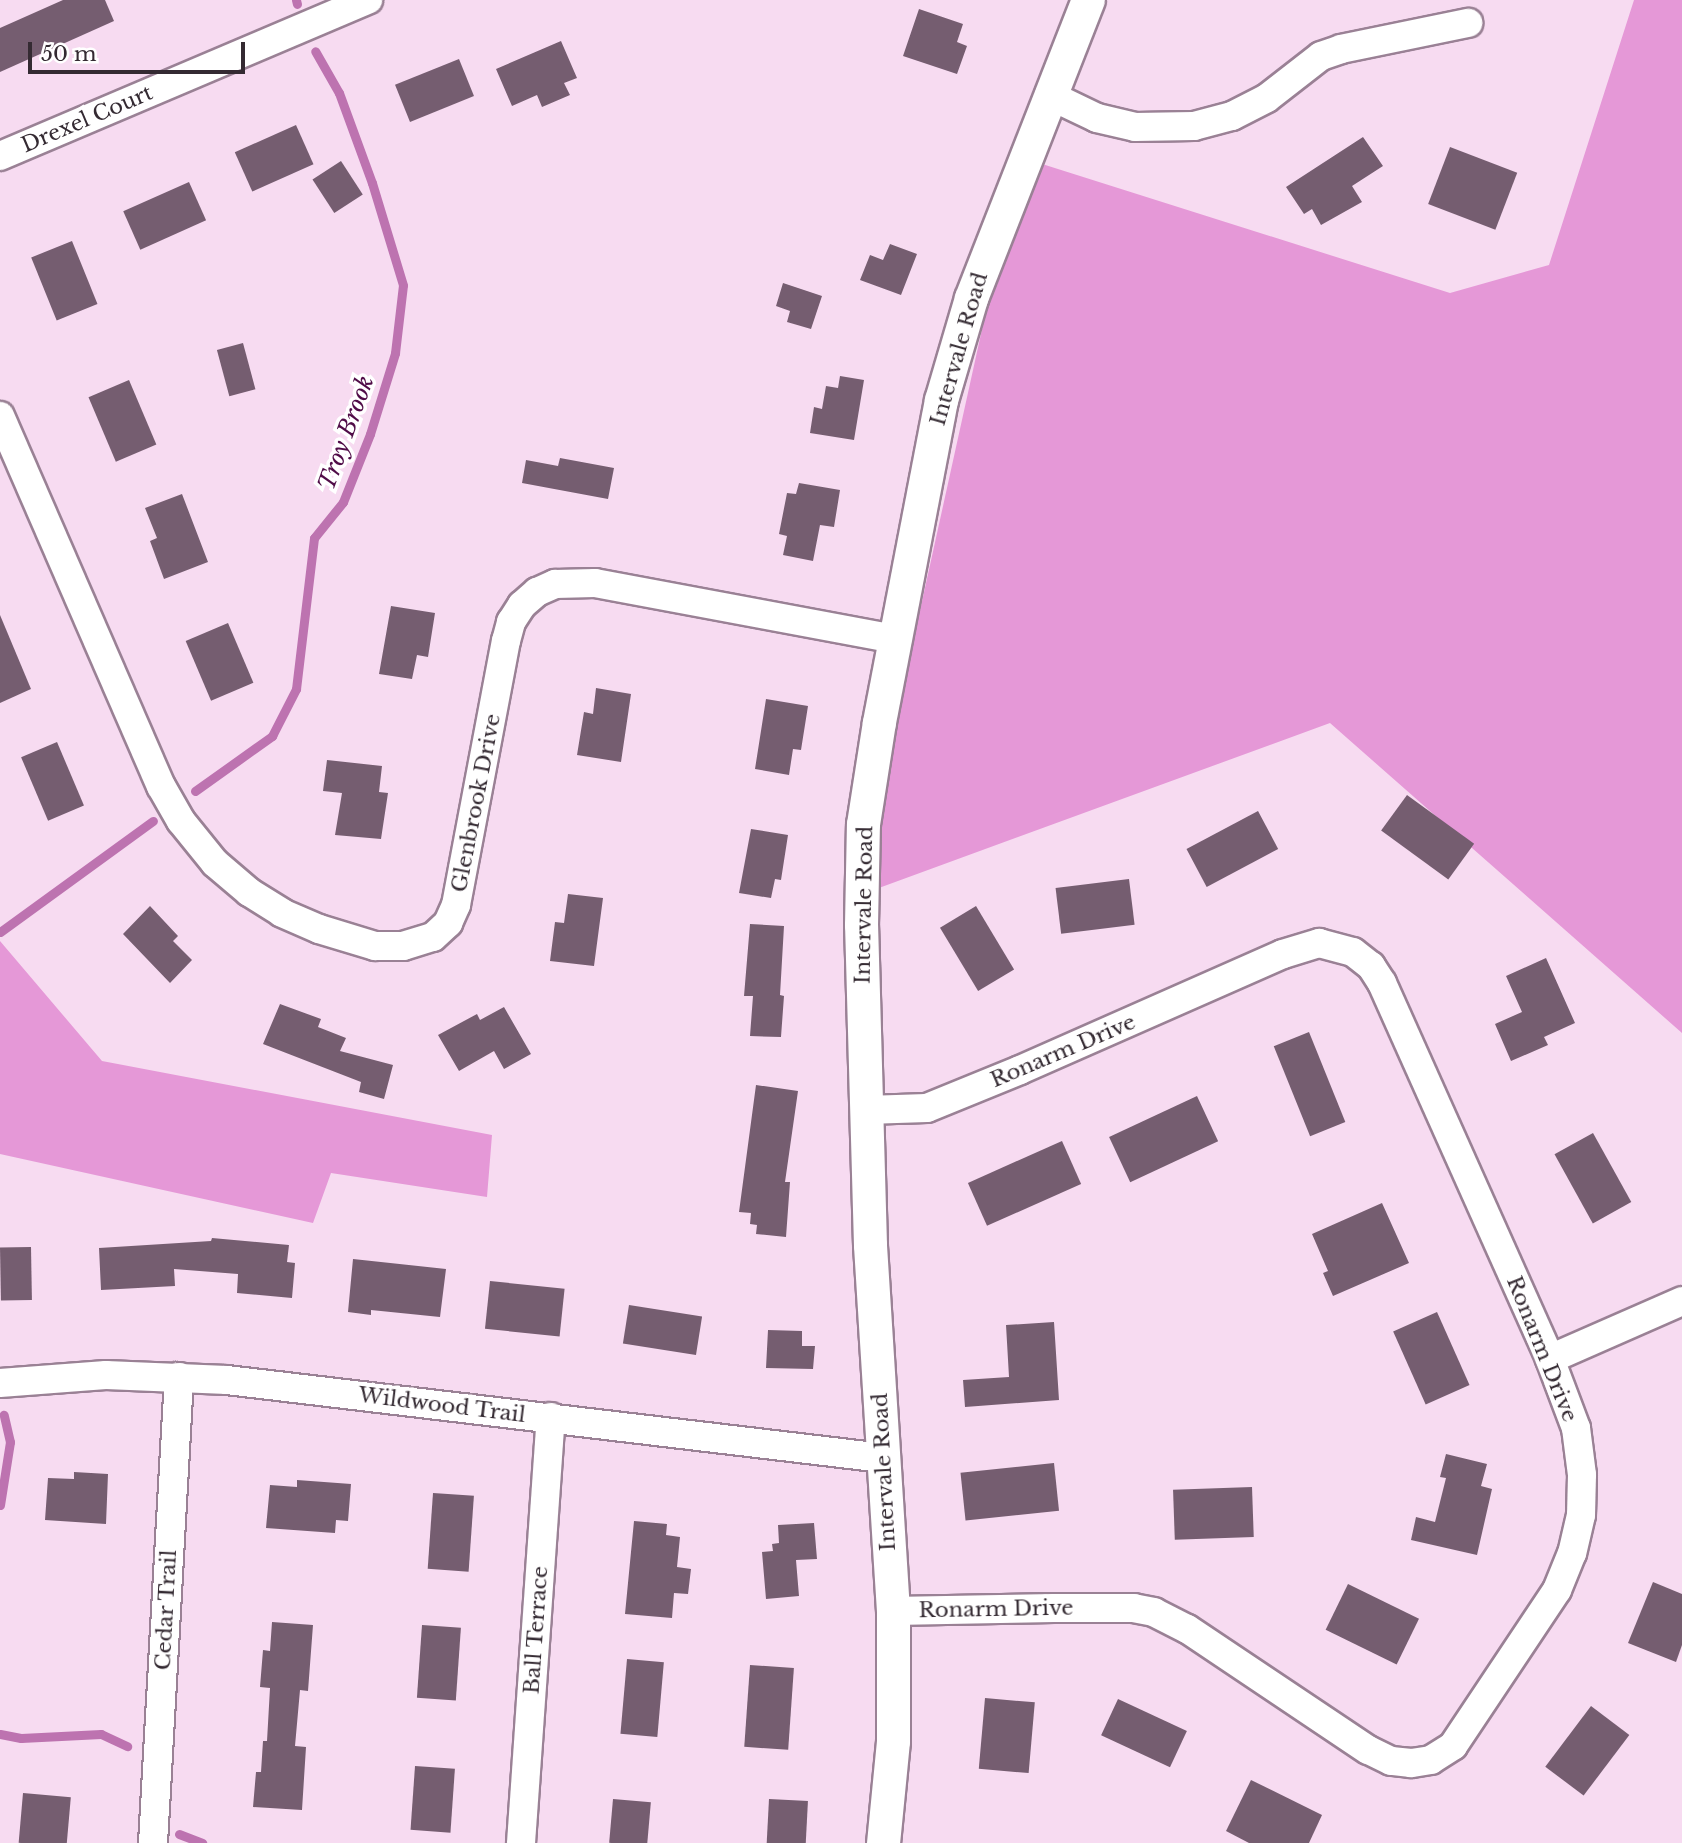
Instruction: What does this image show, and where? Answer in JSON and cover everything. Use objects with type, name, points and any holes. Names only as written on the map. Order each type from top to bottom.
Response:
[{"type":"street","name":"Drexel Court","points":[[0,156],[368,0]]},
{"type":"street","name":"Intervale Road","points":[[883,1843],[893,1741],[892,1611],[870,1245],[861,925],[863,824],[941,400],[971,298],[1088,0]]},
{"type":"street","points":[[1049,95],[1097,118],[1135,127],[1194,126],[1232,116],[1268,98],[1321,56],[1341,49],[1468,23]]},
{"type":"street","name":"Glenbrook Drive","points":[[0,416],[161,786],[180,821],[215,863],[249,892],[282,913],[319,929],[375,946],[403,946],[433,937],[448,923],[456,905],[506,640],[517,614],[537,592],[555,584],[595,583],[895,639]]},
{"type":"street","name":"Ronarm Drive","points":[[866,1110],[927,1108],[1283,954],[1318,943],[1338,946],[1371,966],[1382,983],[1550,1359],[1576,1428],[1583,1475],[1581,1515],[1572,1553],[1557,1590],[1453,1746],[1431,1760],[1411,1763],[1391,1761],[1368,1750],[1187,1629],[1154,1612],[1121,1608],[892,1611]]},
{"type":"street","points":[[1550,1359],[1682,1301]]},
{"type":"street","name":"Wildwood Trail","points":[[0,1383],[106,1375],[227,1380],[883,1458]]},
{"type":"street","name":"Cedar Trail","points":[[153,1843],[179,1377]]},
{"type":"street","name":"Ball Terrace","points":[[522,1843],[551,1417]]},
{"type":"shaded area","points":[[1634,0],[1682,0],[1682,1033],[1330,723],[857,896],[1020,157],[1450,293],[1549,265]]},
{"type":"shaded area","points":[[0,941],[102,1061],[492,1135],[487,1197],[331,1173],[313,1223],[0,1154]]},
{"type":"building","points":[[63,0],[105,0],[114,21],[0,72],[0,28]]},
{"type":"building","points":[[919,9],[963,24],[957,42],[967,46],[957,74],[903,56]]},
{"type":"building","points":[[561,41],[577,78],[564,83],[570,95],[542,107],[537,95],[512,106],[496,69]]},
{"type":"building","points":[[459,59],[474,96],[410,122],[395,85]]},
{"type":"building","points":[[296,125],[313,164],[252,192],[235,152]]},
{"type":"building","points":[[1363,137],[1383,166],[1352,186],[1362,202],[1321,225],[1312,209],[1304,214],[1286,187]]},
{"type":"building","points":[[1450,147],[1517,173],[1495,230],[1428,204]]},
{"type":"building","points":[[341,161],[363,195],[334,213],[312,180]]},
{"type":"building","points":[[189,182],[206,220],[140,250],[123,211]]},
{"type":"building","points":[[72,241],[97,304],[57,321],[31,257]]},
{"type":"building","points":[[890,244],[917,254],[901,295],[860,280],[870,255],[883,260]]},
{"type":"building","points":[[783,283],[822,296],[811,329],[787,322],[790,311],[776,306]]},
{"type":"building","points":[[243,343],[255,389],[229,396],[217,350]]},
{"type":"building","points":[[840,376],[864,380],[854,440],[810,433],[814,407],[822,409],[826,386],[838,388]]},
{"type":"building","points":[[129,380],[156,444],[116,462],[88,397]]},
{"type":"building","points":[[560,458],[614,468],[608,499],[522,483],[526,460],[558,466]]},
{"type":"building","points":[[799,483],[840,490],[834,527],[820,525],[813,561],[783,555],[787,536],[779,534],[787,493],[796,494]]},
{"type":"building","points":[[182,494],[208,562],[164,579],[150,541],[157,538],[145,508]]},
{"type":"building","points":[[391,606],[435,613],[428,657],[417,655],[412,679],[379,674]]},
{"type":"building","points":[[0,615],[31,689],[0,703]]},
{"type":"building","points":[[228,623],[253,683],[211,701],[186,641]]},
{"type":"building","points":[[596,688],[631,694],[621,762],[577,755],[584,712],[593,714]]},
{"type":"building","points":[[766,699],[808,706],[801,750],[793,749],[789,775],[755,769]]},
{"type":"building","points":[[57,742],[84,806],[48,821],[21,757]]},
{"type":"building","points":[[327,760],[382,766],[379,792],[388,793],[381,839],[335,835],[342,793],[323,791]]},
{"type":"building","points":[[1407,795],[1474,844],[1448,879],[1381,831]]},
{"type":"building","points":[[1258,811],[1278,849],[1207,887],[1186,849]]},
{"type":"building","points":[[751,829],[788,835],[781,880],[775,879],[771,898],[739,893]]},
{"type":"building","points":[[1129,879],[1135,925],[1061,934],[1056,888]]},
{"type":"building","points":[[568,894],[603,898],[594,966],[550,961],[555,922],[564,923]]},
{"type":"building","points":[[150,906],[178,936],[173,941],[192,960],[170,983],[123,934]]},
{"type":"building","points":[[976,906],[1014,969],[978,991],[940,928]]},
{"type":"building","points":[[750,924],[784,926],[780,995],[784,996],[781,1037],[750,1036],[753,996],[744,996]]},
{"type":"building","points":[[1546,958],[1575,1023],[1544,1037],[1548,1045],[1511,1061],[1495,1024],[1522,1012],[1506,976]]},
{"type":"building","points":[[280,1004],[321,1019],[318,1027],[346,1038],[340,1051],[393,1065],[384,1099],[359,1092],[361,1082],[263,1044]]},
{"type":"building","points":[[504,1007],[531,1054],[504,1069],[494,1051],[459,1071],[438,1035],[477,1014],[480,1020]]},
{"type":"building","points":[[1309,1032],[1345,1122],[1310,1136],[1274,1046]]},
{"type":"building","points":[[756,1085],[798,1091],[785,1182],[790,1182],[786,1237],[756,1234],[757,1225],[750,1224],[751,1213],[739,1212]]},
{"type":"building","points":[[1197,1096],[1218,1141],[1130,1182],[1109,1137]]},
{"type":"building","points":[[1593,1133],[1631,1202],[1593,1223],[1555,1154]]},
{"type":"building","points":[[1062,1141],[1081,1184],[987,1226],[968,1183]]},
{"type":"building","points":[[1382,1203],[1409,1263],[1333,1296],[1323,1273],[1328,1271],[1312,1234]]},
{"type":"building","points":[[212,1238],[289,1245],[287,1262],[295,1263],[292,1298],[237,1293],[238,1274],[174,1269],[175,1286],[101,1290],[99,1248],[211,1241]]},
{"type":"building","points":[[31,1247],[32,1300],[1,1301],[0,1248]]},
{"type":"building","points":[[353,1259],[446,1269],[440,1317],[371,1310],[371,1315],[348,1312]]},
{"type":"building","points":[[490,1281],[565,1289],[560,1337],[485,1329]]},
{"type":"building","points":[[629,1305],[702,1317],[696,1355],[623,1344]]},
{"type":"building","points":[[1437,1312],[1470,1385],[1426,1405],[1393,1332]]},
{"type":"building","points":[[1054,1322],[1059,1400],[965,1407],[963,1380],[1009,1377],[1006,1325]]},
{"type":"building","points":[[768,1330],[802,1331],[802,1346],[815,1346],[813,1369],[766,1368]]},
{"type":"building","points":[[1446,1454],[1487,1464],[1481,1486],[1492,1489],[1477,1555],[1411,1540],[1416,1517],[1435,1522],[1446,1478],[1440,1477]]},
{"type":"building","points":[[1054,1463],[1059,1511],[966,1521],[961,1473]]},
{"type":"building","points":[[74,1472],[108,1474],[106,1524],[45,1520],[48,1478],[74,1479]]},
{"type":"building","points":[[297,1480],[351,1484],[348,1521],[336,1520],[335,1533],[266,1528],[270,1485],[297,1487]]},
{"type":"building","points":[[1252,1487],[1254,1537],[1175,1540],[1173,1490]]},
{"type":"building","points":[[433,1493],[474,1496],[469,1572],[428,1569]]},
{"type":"building","points":[[634,1521],[667,1524],[666,1535],[680,1537],[677,1567],[691,1569],[688,1594],[674,1593],[672,1618],[625,1614]]},
{"type":"building","points":[[814,1523],[817,1559],[796,1560],[799,1596],[766,1599],[762,1552],[773,1551],[772,1544],[779,1543],[778,1525]]},
{"type":"building","points":[[1653,1582],[1682,1594],[1682,1645],[1676,1662],[1628,1643]]},
{"type":"building","points":[[1348,1584],[1419,1619],[1397,1664],[1326,1630]]},
{"type":"building","points":[[272,1622],[313,1625],[308,1691],[300,1690],[295,1746],[306,1747],[302,1810],[253,1807],[256,1772],[261,1772],[263,1741],[267,1741],[270,1688],[260,1687],[263,1650],[270,1651]]},
{"type":"building","points":[[422,1625],[461,1628],[456,1701],[417,1698]]},
{"type":"building","points":[[627,1659],[664,1662],[657,1737],[620,1734]]},
{"type":"building","points":[[750,1665],[794,1668],[788,1750],[744,1747]]},
{"type":"building","points":[[985,1698],[1035,1702],[1029,1773],[979,1769]]},
{"type":"building","points":[[1118,1699],[1187,1731],[1170,1767],[1101,1735]]},
{"type":"building","points":[[1591,1706],[1629,1735],[1584,1796],[1545,1767]]},
{"type":"building","points":[[415,1766],[455,1769],[450,1833],[411,1830]]},
{"type":"building","points":[[1251,1780],[1322,1815],[1309,1843],[1249,1843],[1226,1831]]},
{"type":"building","points":[[23,1793],[71,1797],[67,1843],[19,1843]]},
{"type":"building","points":[[613,1799],[651,1802],[647,1843],[609,1843]]},
{"type":"building","points":[[769,1799],[808,1801],[806,1843],[767,1843]]},
{"type":"waterway","name":"Troy Brook","points":[[296,0],[297,4]]},
{"type":"waterway","name":"Troy Brook","points":[[195,791],[272,736],[296,689],[314,538],[343,502],[370,434],[395,353],[403,285],[372,183],[339,93],[315,51]]},
{"type":"waterway","name":"Troy Brook","points":[[0,932],[153,821]]},
{"type":"waterway","name":"Troy Brook","points":[[0,1505],[10,1442],[4,1415]]},
{"type":"waterway","name":"Troy Brook","points":[[0,1734],[21,1738],[101,1734],[127,1746]]},
{"type":"waterway","name":"Troy Brook","points":[[179,1834],[202,1843]]}]
